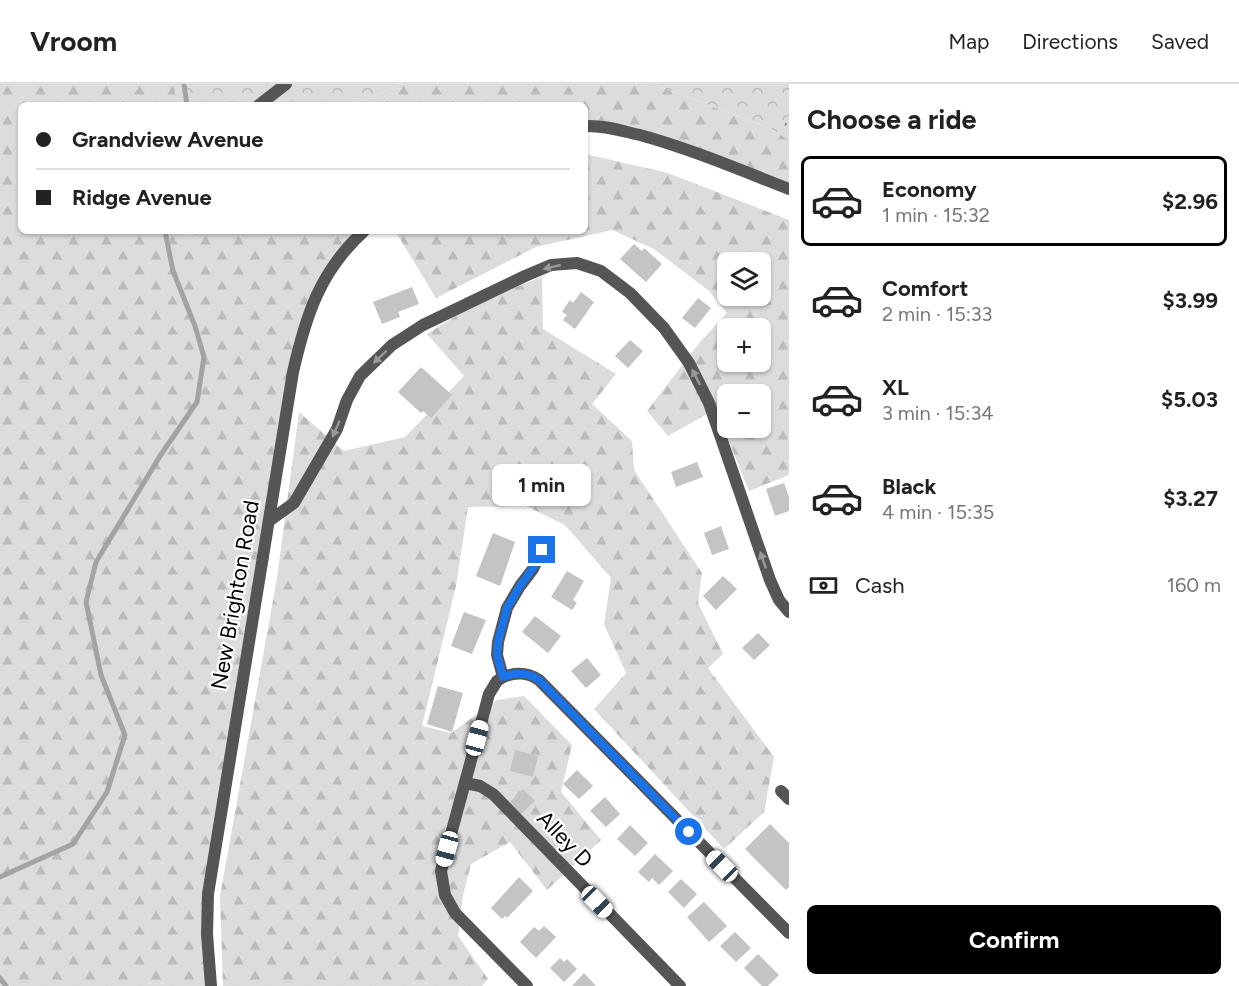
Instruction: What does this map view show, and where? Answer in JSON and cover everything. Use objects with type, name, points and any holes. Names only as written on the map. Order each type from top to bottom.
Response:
[{"type":"street","points":[[263,102],[286,84]]},
{"type":"street","points":[[588,126],[604,127],[651,138],[789,189]]},
{"type":"street","name":"New Brighton Road","points":[[211,986],[207,934],[208,894],[292,381],[302,332],[321,283],[347,247],[361,234]]},
{"type":"street","points":[[270,521],[294,503],[337,429],[347,400],[360,376],[392,345],[423,325],[525,276],[551,266],[577,263],[601,271],[630,292],[664,328],[689,363],[709,403],[770,580],[779,600],[789,612]]},
{"type":"street","points":[[503,677],[497,655],[507,608],[542,550]]},
{"type":"street","points":[[527,986],[449,905],[441,871],[489,693],[497,681],[518,673],[539,680],[789,933]]},
{"type":"street","name":"Alley D","points":[[465,783],[480,786],[493,794],[680,986]]},
{"type":"green space","points":[[0,84],[174,84],[179,102],[18,102],[18,234],[361,234],[347,247],[302,332],[208,894],[211,986],[0,986]]},
{"type":"green space","points":[[173,84],[402,84],[363,101],[177,102]]},
{"type":"green space","points":[[402,84],[654,84],[772,129],[789,140],[789,189],[696,153],[588,127],[588,102],[350,102],[363,101]]},
{"type":"green space","points":[[654,84],[789,84],[789,140],[772,129]]},
{"type":"green space","points":[[588,155],[668,173],[789,220],[789,475],[749,491],[728,438],[771,438],[771,384],[717,384],[717,411],[716,409],[668,436],[647,411],[700,342],[717,324],[717,372],[771,372],[771,318],[722,318],[727,313],[721,306],[771,306],[771,252],[717,252],[717,301],[709,291],[654,249],[612,230],[536,247],[436,298],[397,234],[588,234]]},
{"type":"green space","points":[[542,277],[543,329],[616,374],[592,404],[632,441],[634,470],[702,573],[698,603],[723,654],[708,668],[774,757],[764,812],[724,849],[594,709],[626,673],[604,624],[611,578],[565,525],[526,506],[468,507],[456,586],[422,726],[451,733],[497,700],[524,696],[572,745],[561,792],[601,840],[547,890],[510,842],[471,864],[463,895],[458,936],[488,979],[482,986],[223,986],[220,896],[277,578],[299,412],[344,451],[405,437],[464,376],[427,334],[478,302]]},
{"type":"building","points":[[634,244],[642,251],[644,248],[662,264],[646,282],[620,259]]},
{"type":"building","points":[[412,287],[419,304],[398,312],[400,317],[382,324],[373,302]]},
{"type":"building","points":[[581,292],[594,302],[575,329],[563,320],[567,315],[562,312],[570,300],[573,303]]},
{"type":"building","points":[[698,298],[711,308],[695,328],[682,318]]},
{"type":"building","points":[[630,340],[643,351],[628,368],[615,356]]},
{"type":"building","points":[[421,367],[452,395],[431,418],[423,411],[421,413],[398,392]]},
{"type":"building","points":[[697,462],[703,477],[676,487],[671,472]]},
{"type":"building","points":[[784,483],[789,497],[789,511],[775,516],[766,489]]},
{"type":"building","points":[[721,526],[729,549],[712,555],[704,533]]},
{"type":"building","points":[[493,533],[515,542],[500,586],[476,576]]},
{"type":"building","points":[[567,571],[584,581],[573,600],[577,603],[572,610],[551,597]]},
{"type":"building","points":[[723,576],[737,589],[716,610],[703,596]]},
{"type":"building","points":[[464,612],[486,620],[472,654],[451,646]]},
{"type":"building","points":[[535,616],[561,636],[548,653],[522,632]]},
{"type":"building","points":[[758,633],[770,645],[754,660],[742,648]]},
{"type":"building","points":[[587,658],[601,675],[586,688],[571,671]]},
{"type":"building","points":[[438,686],[463,693],[452,732],[427,724]]},
{"type":"building","points":[[515,750],[538,756],[533,777],[510,771]]},
{"type":"building","points":[[577,770],[593,786],[579,799],[563,784]]},
{"type":"building","points":[[523,789],[535,801],[521,814],[510,802]]},
{"type":"building","points":[[605,797],[620,814],[606,827],[590,811]]},
{"type":"building","points":[[770,824],[789,843],[789,887],[786,890],[745,849]]},
{"type":"building","points":[[630,825],[648,843],[635,856],[617,839]]},
{"type":"building","points":[[655,854],[673,871],[659,885],[652,878],[649,882],[638,872]]},
{"type":"building","points":[[519,877],[533,891],[507,918],[505,916],[502,919],[491,908]]},
{"type":"building","points":[[681,879],[697,894],[684,908],[668,892]]},
{"type":"building","points":[[704,902],[727,926],[709,942],[687,917]]},
{"type":"building","points":[[544,926],[556,937],[536,958],[520,942],[534,927],[539,931]]},
{"type":"building","points":[[735,932],[751,948],[736,962],[720,946]]},
{"type":"building","points":[[758,954],[779,975],[768,986],[762,986],[744,968]]},
{"type":"building","points":[[560,958],[564,962],[567,959],[577,969],[564,982],[550,968]]},
{"type":"building","points":[[584,973],[596,986],[572,986]]},
{"type":"waterway","points":[[184,84],[187,102]]},
{"type":"waterway","points":[[0,877],[73,844],[107,792],[125,735],[101,675],[86,602],[96,562],[160,456],[197,402],[204,357],[195,326],[173,271],[166,234]]},
{"type":"waterway","points":[[0,978],[6,986]]},
{"type":"route","points":[[542,550],[507,608],[497,655],[503,677],[518,673],[533,676],[539,680],[689,832]]}]
